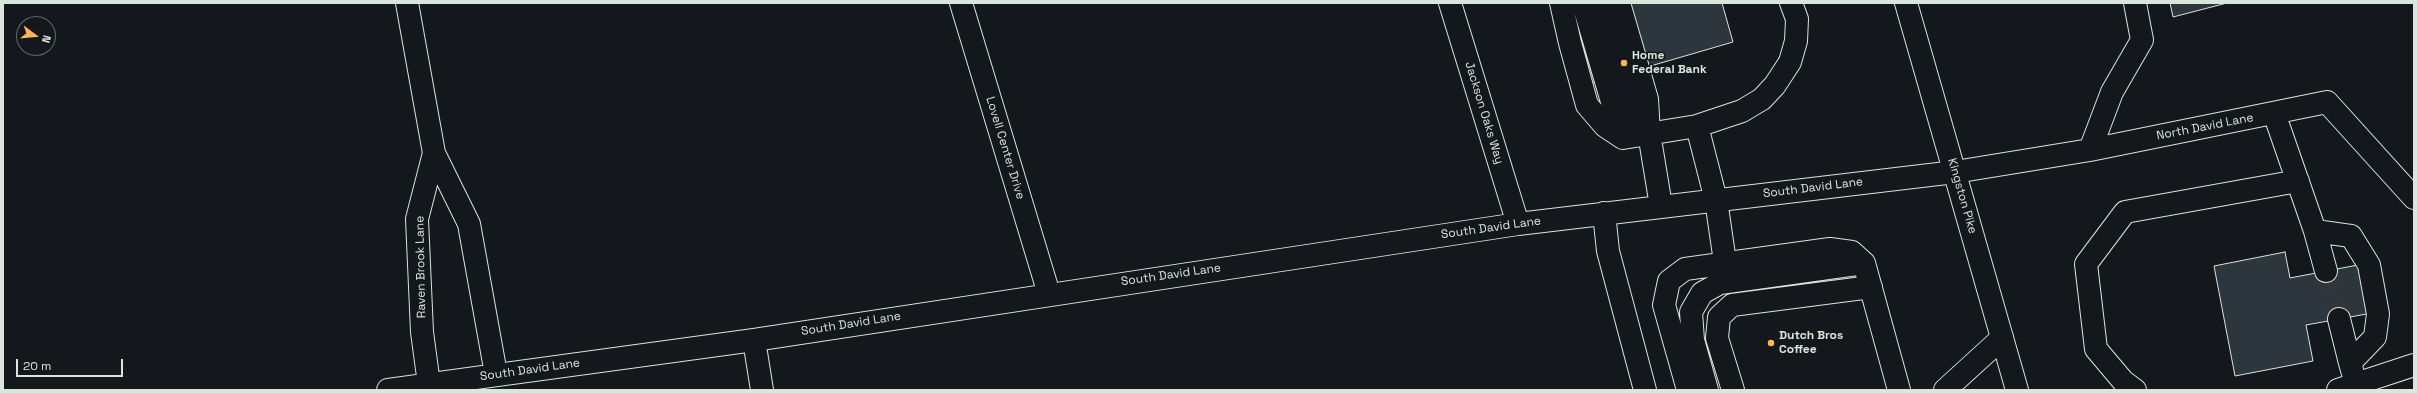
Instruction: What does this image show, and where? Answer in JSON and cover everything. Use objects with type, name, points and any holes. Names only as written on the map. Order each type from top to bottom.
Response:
[{"type":"street","name":"Raven Brook Lane","points":[[407,3],[434,153],[469,224],[496,374]]},
{"type":"street","name":"Lovell Center Drive","points":[[961,3],[1049,294]]},
{"type":"street","name":"Jackson Oaks Way","points":[[1450,3],[1518,224]]},
{"type":"street","points":[[1561,3],[1587,104],[1605,126],[1623,138],[1697,126],[1742,111],[1762,99],[1775,85],[1790,62],[1796,41],[1797,19],[1791,3]]},
{"type":"street","points":[[1583,3],[1613,105],[1649,133]]},
{"type":"street","points":[[1602,3],[1631,105],[1649,133]]},
{"type":"street","points":[[1619,3],[1647,99],[1649,133],[1661,206]]},
{"type":"street","name":"Kingston Pike","points":[[1906,3],[2017,390]]},
{"type":"street","points":[[2090,150],[2112,92],[2142,40],[2135,3]]},
{"type":"street","name":"North David Lane","points":[[1955,172],[2090,150],[2327,102],[2414,198]]},
{"type":"street","points":[[2274,113],[2315,232],[2326,271]]},
{"type":"street","points":[[1697,126],[1716,200],[1725,262]]},
{"type":"street","name":"Raven Brook Lane","points":[[429,384],[422,332],[417,218],[434,153]]},
{"type":"street","name":"South David Lane","points":[[388,390],[496,374],[754,340],[1518,224],[1955,172]]},
{"type":"street","points":[[2135,390],[2123,381],[2096,349],[2086,264],[2125,212],[2298,181]]},
{"type":"street","points":[[1604,213],[1608,251],[1645,390]]},
{"type":"street","points":[[2315,232],[2350,236],[2369,265],[2378,314],[2375,337],[2350,363]]},
{"type":"street","points":[[1688,390],[1664,306],[1669,281],[1685,269],[1725,262],[1830,249],[1852,252],[1864,264],[1899,390]]},
{"type":"street","points":[[1707,390],[1693,340],[1691,312],[1702,293],[1720,283],[1864,264]]},
{"type":"street","points":[[1733,390],[1717,338],[1720,317],[1732,305],[1871,287]]},
{"type":"street","points":[[2339,319],[2350,363],[2347,387],[2414,365]]},
{"type":"street","points":[[1945,390],[2002,338]]},
{"type":"street","points":[[754,340],[762,390]]},
{"type":"building","name":"Home Federal Bank","points":[[1630,3],[1722,3],[1733,42],[1592,83],[1575,24],[1631,7]]},
{"type":"building","points":[[2170,3],[2227,3],[2173,17]]},
{"type":"building","points":[[2285,252],[2290,278],[2363,264],[2372,313],[2306,325],[2313,361],[2235,376],[2214,266]]},
{"type":"tunnel","points":[[2326,271],[2339,319]]},
{"type":"place","name":"Home Federal Bank","points":[[1624,63]]},
{"type":"place","name":"Dutch Bros Coffee","points":[[1771,343]]}]
